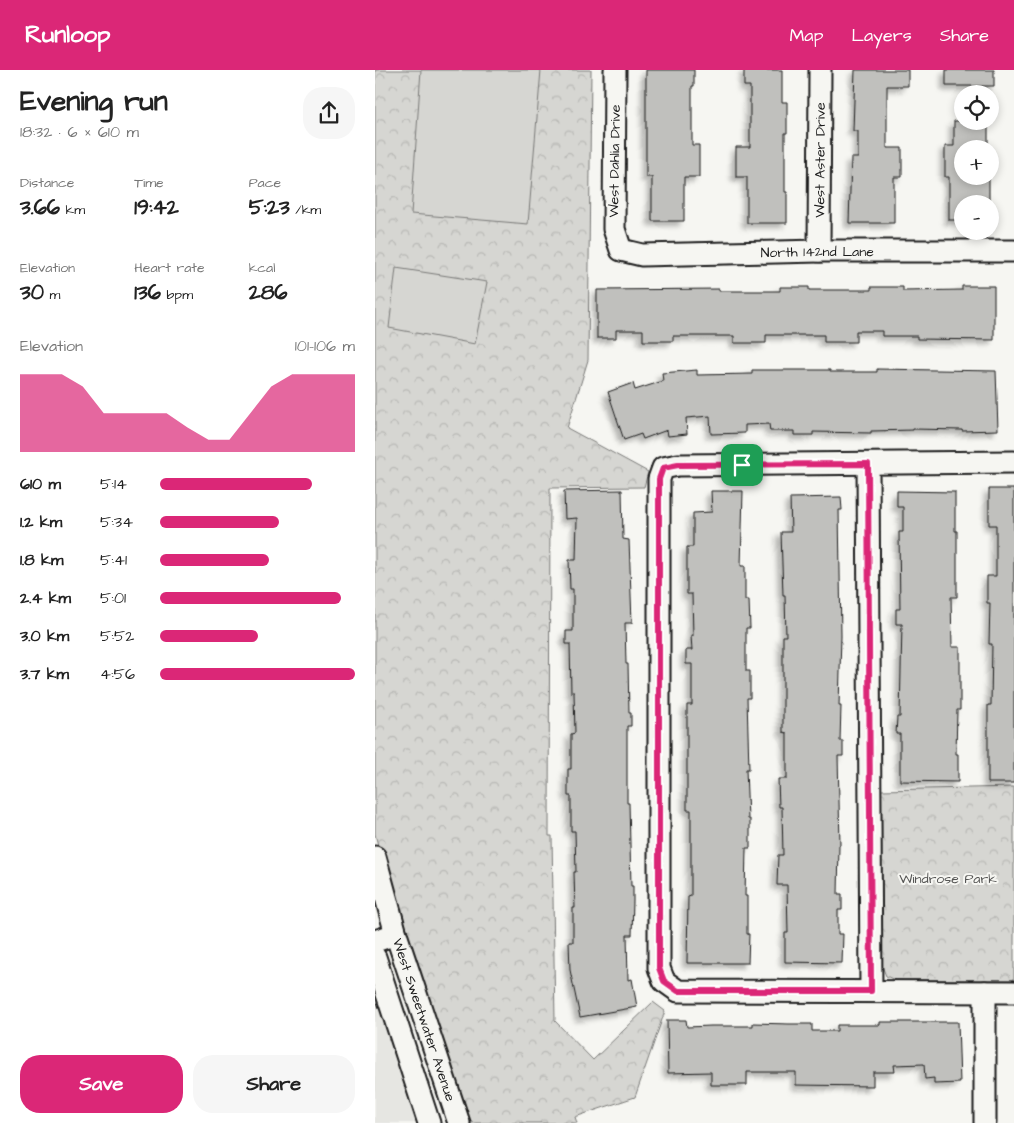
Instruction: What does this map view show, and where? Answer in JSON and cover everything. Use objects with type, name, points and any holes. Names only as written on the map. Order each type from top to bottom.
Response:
[{"type":"street","name":"West Dahlia Drive","points":[[615,70],[614,229],[621,250]]},
{"type":"street","name":"West Aster Drive","points":[[819,251],[820,70]]},
{"type":"street","name":"North 142nd Lane","points":[[621,250],[642,255],[819,251],[1014,251]]},
{"type":"street","points":[[1014,462],[678,465],[663,468],[659,479],[659,968],[664,981],[678,991],[1014,992]]},
{"type":"street","points":[[868,464],[871,991]]},
{"type":"street","name":"West Sweetwater Avenue","points":[[375,857],[382,912],[397,934],[459,1123]]},
{"type":"street","points":[[375,941],[397,934]]},
{"type":"street","name":"West Sweetwater Avenue","points":[[375,956],[429,1123]]},
{"type":"street","points":[[985,992],[985,1123]]},
{"type":"shaded area","points":[[375,986],[419,1123],[375,1123]]},
{"type":"green space","points":[[375,70],[591,70],[588,360],[567,428],[648,472],[644,487],[550,488],[549,836],[552,836],[555,1021],[593,1060],[653,1002],[665,1011],[635,1097],[575,1117],[577,1123],[468,1123],[385,872],[375,834]]},
{"type":"green space","points":[[421,70],[541,70],[528,224],[411,214]]},
{"type":"green space","points":[[396,268],[487,282],[475,344],[389,328]]},
{"type":"green space","name":"Windrose Park","points":[[1014,787],[1014,980],[895,980],[886,976],[882,966],[881,790]]},
{"type":"building","points":[[646,70],[694,70],[694,86],[692,86],[692,145],[699,145],[699,177],[684,177],[684,221],[652,221],[652,177],[646,177]]},
{"type":"building","points":[[744,70],[782,70],[782,102],[787,102],[785,192],[787,192],[787,223],[747,223],[747,177],[736,177],[736,147],[750,147],[750,86],[744,86]]},
{"type":"building","points":[[855,70],[908,70],[908,86],[887,86],[887,148],[902,148],[902,177],[894,177],[894,223],[849,223],[851,158],[858,158],[858,131],[853,131]]},
{"type":"building","points":[[946,70],[994,70],[994,85],[946,86]]},
{"type":"building","points":[[954,130],[988,130],[988,140],[954,140]]},
{"type":"building","points":[[945,146],[954,146],[954,185],[989,185],[989,195],[954,195],[954,220],[949,220],[949,177],[945,177]]},
{"type":"building","points":[[962,286],[994,286],[994,340],[917,339],[917,336],[882,336],[882,331],[856,331],[856,342],[824,342],[824,335],[766,335],[766,343],[734,343],[734,336],[673,336],[673,341],[643,341],[643,330],[616,330],[616,338],[597,338],[597,290],[719,289],[719,291],[780,291],[780,287],[809,287],[809,290],[871,290],[871,287],[903,287],[903,291],[962,290]]},
{"type":"building","points":[[877,369],[996,371],[998,430],[913,429],[871,431],[871,433],[813,432],[813,435],[794,435],[794,431],[770,431],[769,424],[745,425],[745,433],[711,434],[710,416],[686,418],[687,434],[668,436],[667,430],[643,439],[641,434],[624,440],[608,392],[633,383],[635,390],[663,381],[662,373],[697,370],[697,375],[752,374],[752,370],[877,372]]},
{"type":"building","points":[[989,489],[1014,489],[1014,783],[988,783],[988,705],[991,705],[992,644],[989,644],[990,603],[987,603],[987,576],[996,576],[996,525],[989,525]]},
{"type":"building","points":[[622,490],[623,539],[629,540],[632,623],[625,623],[629,713],[631,713],[631,726],[627,726],[627,803],[629,803],[631,886],[633,886],[632,935],[627,935],[628,980],[632,979],[637,1007],[580,1017],[570,970],[569,942],[573,942],[573,908],[575,908],[574,872],[576,872],[575,831],[571,831],[571,796],[568,796],[568,769],[571,769],[571,734],[575,733],[574,692],[571,692],[570,644],[566,644],[566,631],[573,631],[573,589],[570,589],[569,560],[576,560],[577,518],[565,519],[564,491]]},
{"type":"building","points":[[711,491],[743,491],[741,566],[745,566],[745,600],[749,600],[750,628],[746,628],[746,671],[750,671],[750,698],[747,698],[749,769],[746,769],[750,848],[746,848],[745,896],[747,896],[747,934],[749,934],[748,963],[687,963],[688,897],[691,896],[691,810],[687,810],[687,705],[692,705],[692,664],[686,664],[686,650],[692,650],[691,636],[693,636],[692,594],[687,594],[687,547],[693,547],[693,513],[712,512]]},
{"type":"building","points":[[897,491],[955,492],[957,597],[951,597],[952,647],[960,647],[960,710],[957,710],[956,754],[958,754],[958,782],[900,781],[900,734],[896,734],[897,717],[900,717],[902,624],[896,624],[896,609],[900,609],[899,532],[903,532],[903,507],[897,507]]},
{"type":"building","points":[[841,497],[842,510],[839,510],[841,636],[839,706],[841,706],[840,741],[843,741],[843,756],[838,756],[840,845],[838,894],[842,894],[842,910],[838,910],[838,934],[843,934],[842,963],[785,962],[785,933],[788,933],[787,885],[777,885],[778,855],[783,855],[782,807],[779,807],[778,779],[787,779],[787,733],[783,732],[783,636],[786,636],[781,532],[791,532],[790,498]]},
{"type":"building","points":[[667,1020],[686,1020],[687,1027],[753,1026],[753,1023],[812,1024],[812,1031],[837,1031],[837,1025],[880,1025],[880,1022],[958,1022],[960,1083],[934,1084],[934,1078],[925,1079],[924,1064],[894,1065],[895,1072],[873,1072],[873,1086],[796,1085],[796,1072],[747,1072],[747,1085],[711,1085],[711,1072],[668,1073]]},
{"type":"route","points":[[868,464],[871,991],[678,991],[664,981],[659,968],[659,479],[663,468],[678,465],[742,465],[868,464]]}]
